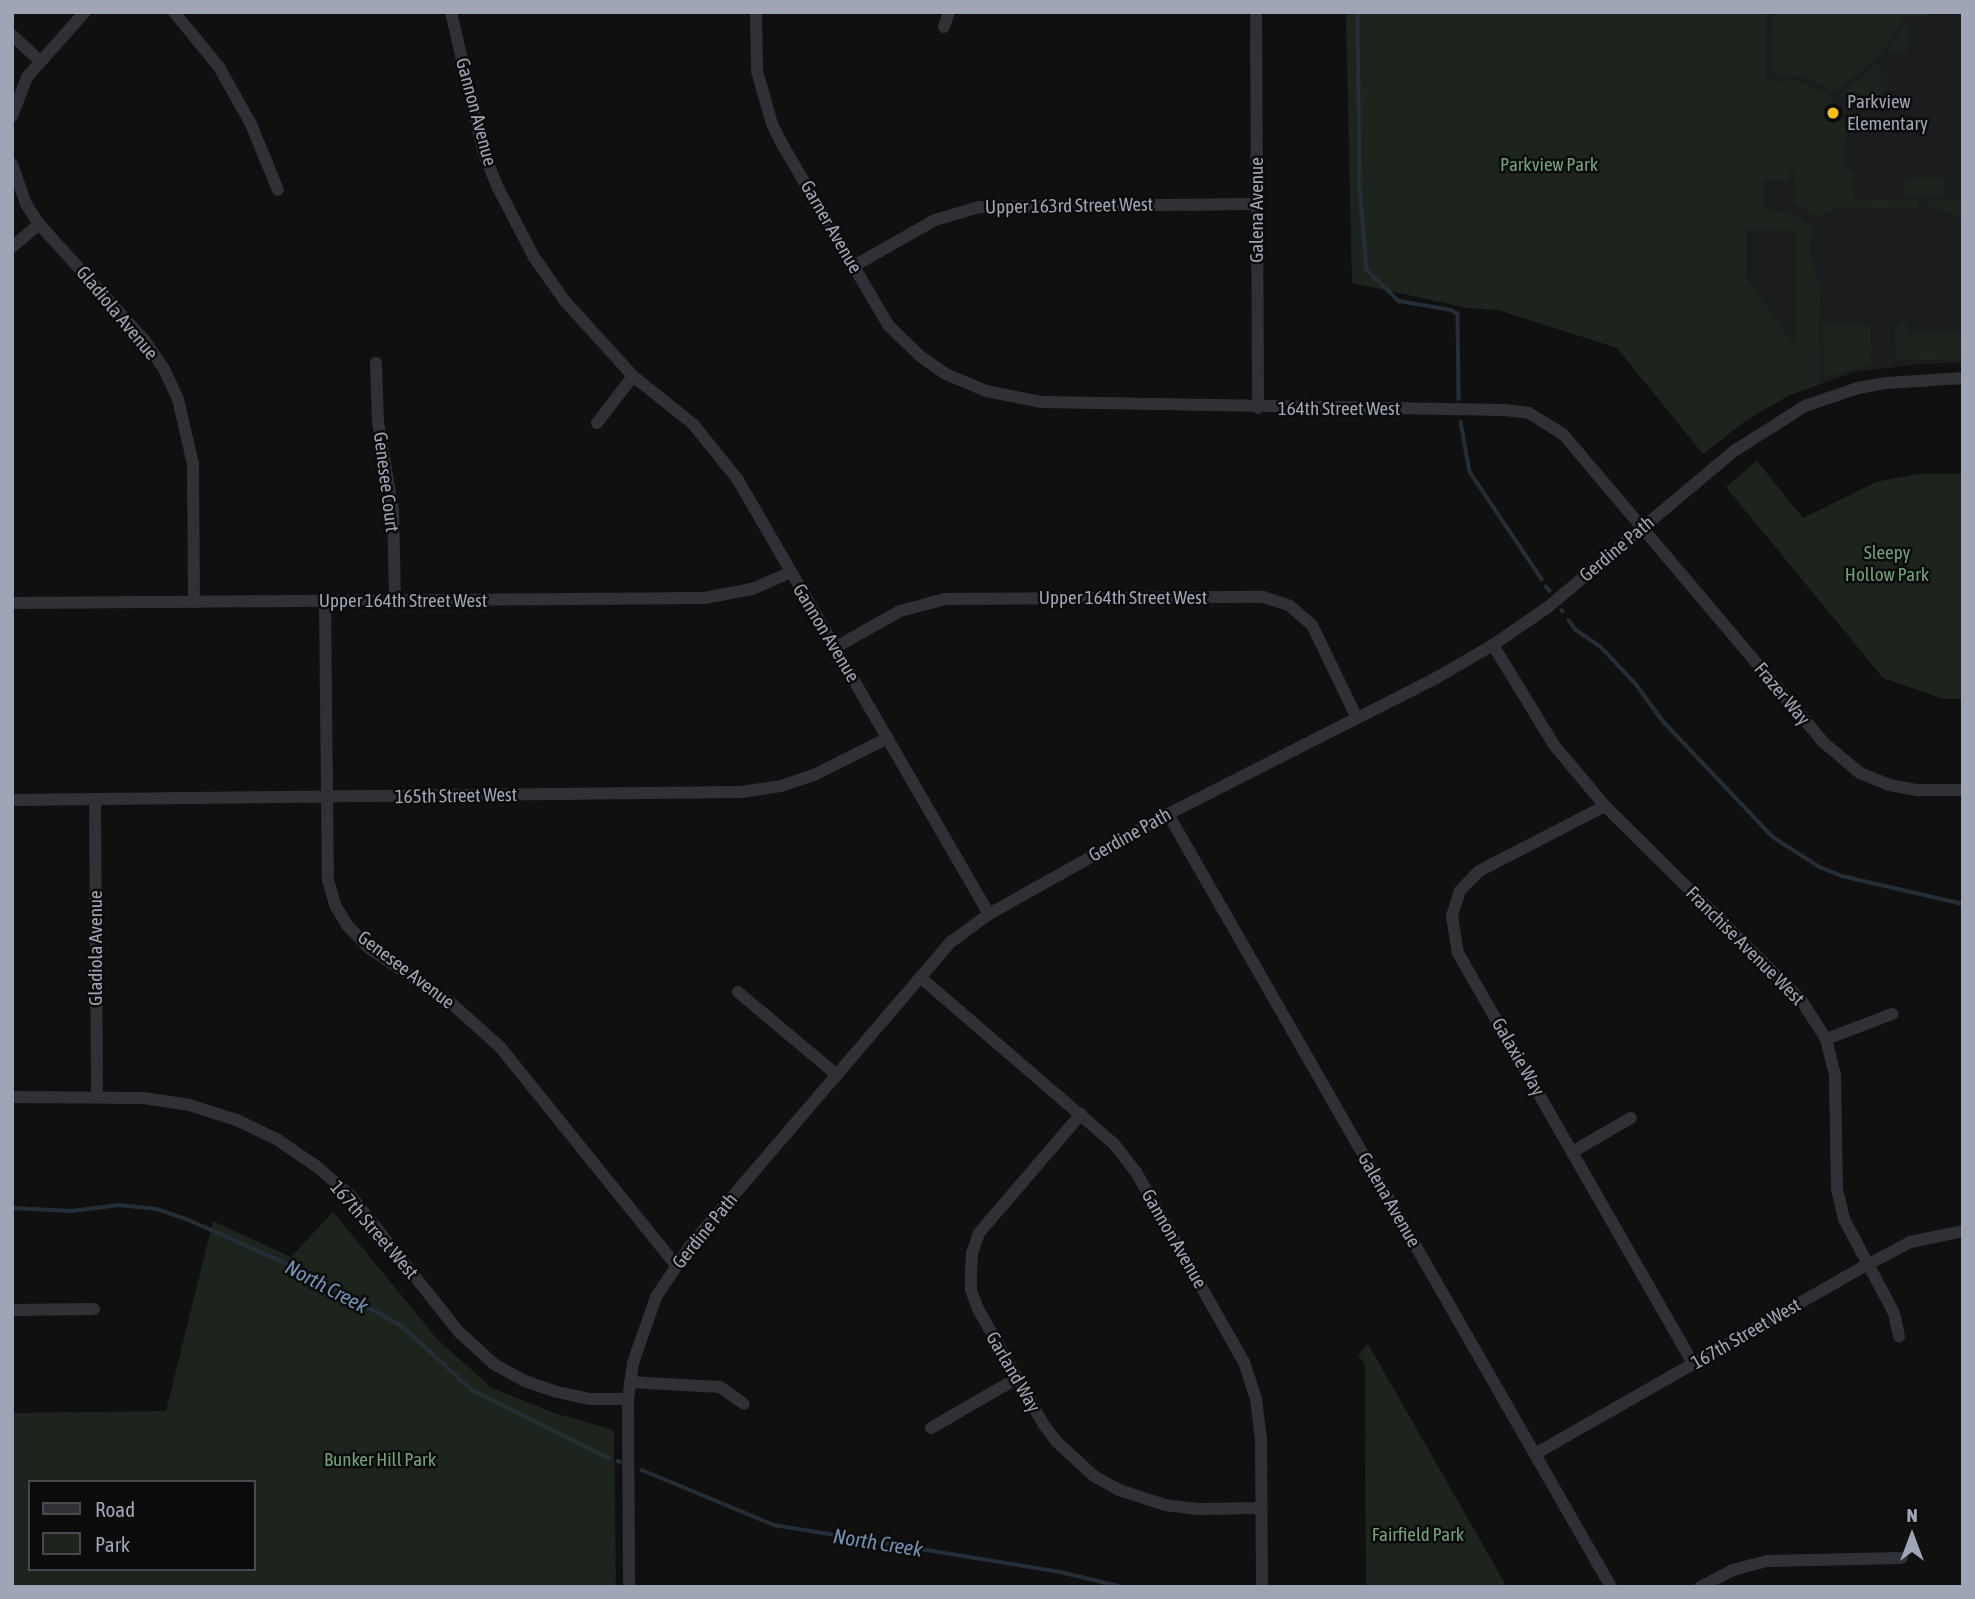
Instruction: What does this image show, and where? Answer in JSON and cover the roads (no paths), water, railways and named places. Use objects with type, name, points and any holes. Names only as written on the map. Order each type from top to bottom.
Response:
[{"type":"street","points":[[12,116],[27,77],[85,12]]},
{"type":"street","points":[[174,12],[219,67],[251,124],[278,190]]},
{"type":"street","name":"Gannon Avenue","points":[[451,12],[483,151],[516,225],[564,300],[634,376],[693,424],[719,453],[738,480],[789,573],[836,647],[989,915]]},
{"type":"street","name":"Garner Avenue","points":[[756,12],[757,71],[772,124],[888,325],[902,340],[946,374],[986,391]]},
{"type":"street","points":[[944,27],[949,12]]},
{"type":"street","name":"Galena Avenue","points":[[1256,12],[1258,408]]},
{"type":"street","points":[[12,36],[40,61]]},
{"type":"street","name":"Gladiola Avenue","points":[[12,164],[26,204],[39,224],[145,341],[164,369],[178,399],[193,464],[194,602]]},
{"type":"street","name":"Upper 163rd Street West","points":[[854,266],[934,220],[979,207],[1257,204]]},
{"type":"street","points":[[12,247],[39,224]]},
{"type":"street","name":"Genesee Court","points":[[376,363],[378,422],[394,511],[394,601]]},
{"type":"street","points":[[597,423],[634,376]]},
{"type":"street","name":"Gerdine Path","points":[[629,1587],[628,1399],[645,1324],[676,1265],[951,942],[989,915],[1168,814],[1356,716],[1436,678],[1493,645],[1548,607],[1734,451],[1805,406],[1858,388],[1887,383],[1963,379]]},
{"type":"street","name":"164th Street West","points":[[986,391],[1041,402],[1258,408],[1505,410],[1529,413],[1563,434],[1643,528]]},
{"type":"street","name":"Frazer Way","points":[[1643,528],[1823,742],[1860,773],[1889,785],[1918,790],[1963,790]]},
{"type":"street","name":"Upper 164th Street West","points":[[12,603],[704,598],[752,589],[789,573]]},
{"type":"street","name":"Upper 164th Street West","points":[[836,647],[900,611],[945,599],[1263,597],[1290,607],[1312,625],[1356,716]]},
{"type":"street","name":"Genesee Avenue","points":[[325,601],[328,880],[335,905],[347,925],[369,947],[451,1003],[500,1047],[676,1265]]},
{"type":"street","name":"Franchise Avenue West","points":[[1493,645],[1554,745],[1605,806],[1801,1000],[1826,1039],[1835,1076],[1837,1189],[1844,1219],[1894,1313],[1899,1336]]},
{"type":"street","name":"165th Street West","points":[[12,800],[741,792],[781,786],[816,774],[888,738]]},
{"type":"street","name":"Gladiola Avenue","points":[[94,800],[97,1097]]},
{"type":"street","name":"Galaxie Way","points":[[1605,806],[1479,871],[1460,891],[1452,916],[1458,953],[1693,1364]]},
{"type":"street","name":"Galena Avenue","points":[[1168,814],[1611,1587]]},
{"type":"street","name":"Gannon Avenue","points":[[920,977],[1114,1144],[1136,1172],[1244,1362],[1259,1416],[1262,1587]]},
{"type":"street","points":[[738,992],[837,1075]]},
{"type":"street","points":[[1826,1039],[1892,1014]]},
{"type":"street","name":"167th Street West","points":[[12,1097],[144,1098],[189,1105],[237,1120],[278,1140],[316,1166],[350,1195],[459,1332],[494,1364],[525,1381],[557,1392],[589,1399],[628,1399]]},
{"type":"street","name":"Garland Way","points":[[1081,1114],[979,1233],[972,1253],[971,1290],[974,1299],[1016,1378],[1057,1442],[1094,1476],[1142,1500],[1183,1508],[1261,1508]]},
{"type":"street","points":[[1572,1152],[1631,1118]]},
{"type":"street","name":"167th Street West","points":[[1535,1454],[1910,1242],[1951,1231],[1963,1231]]},
{"type":"street","points":[[12,1310],[94,1308]]},
{"type":"street","points":[[931,1428],[1016,1378]]},
{"type":"street","points":[[630,1382],[720,1388],[744,1404]]},
{"type":"street","points":[[1700,1587],[1733,1570],[1767,1561],[1902,1558]]},
{"type":"waterway","points":[[1358,12],[1360,186],[1367,270],[1399,301],[1451,310],[1458,314],[1459,399]]},
{"type":"waterway","points":[[1461,422],[1470,472],[1542,579]]},
{"type":"waterway","points":[[1546,586],[1550,591]]},
{"type":"waterway","points":[[1569,620],[1576,630],[1601,647],[1636,684],[1663,721],[1773,837],[1820,867],[1842,876],[1963,904]]},
{"type":"waterway","name":"North Creek","points":[[12,1208],[72,1211],[119,1205],[157,1209],[189,1220],[301,1270],[402,1326],[472,1390],[609,1458]]},
{"type":"waterway","name":"North Creek","points":[[642,1470],[774,1525],[1060,1572],[1123,1587]]},
{"type":"place","name":"Parkview Elementary","points":[[1833,113]]},
{"type":"park label","name":"Parkview Park","points":[[1549,165]]},
{"type":"park label","name":"Sleepy Hollow Park","points":[[1887,564]]},
{"type":"park label","name":"Bunker Hill Park","points":[[380,1460]]},
{"type":"park label","name":"Fairfield Park","points":[[1418,1535]]}]
